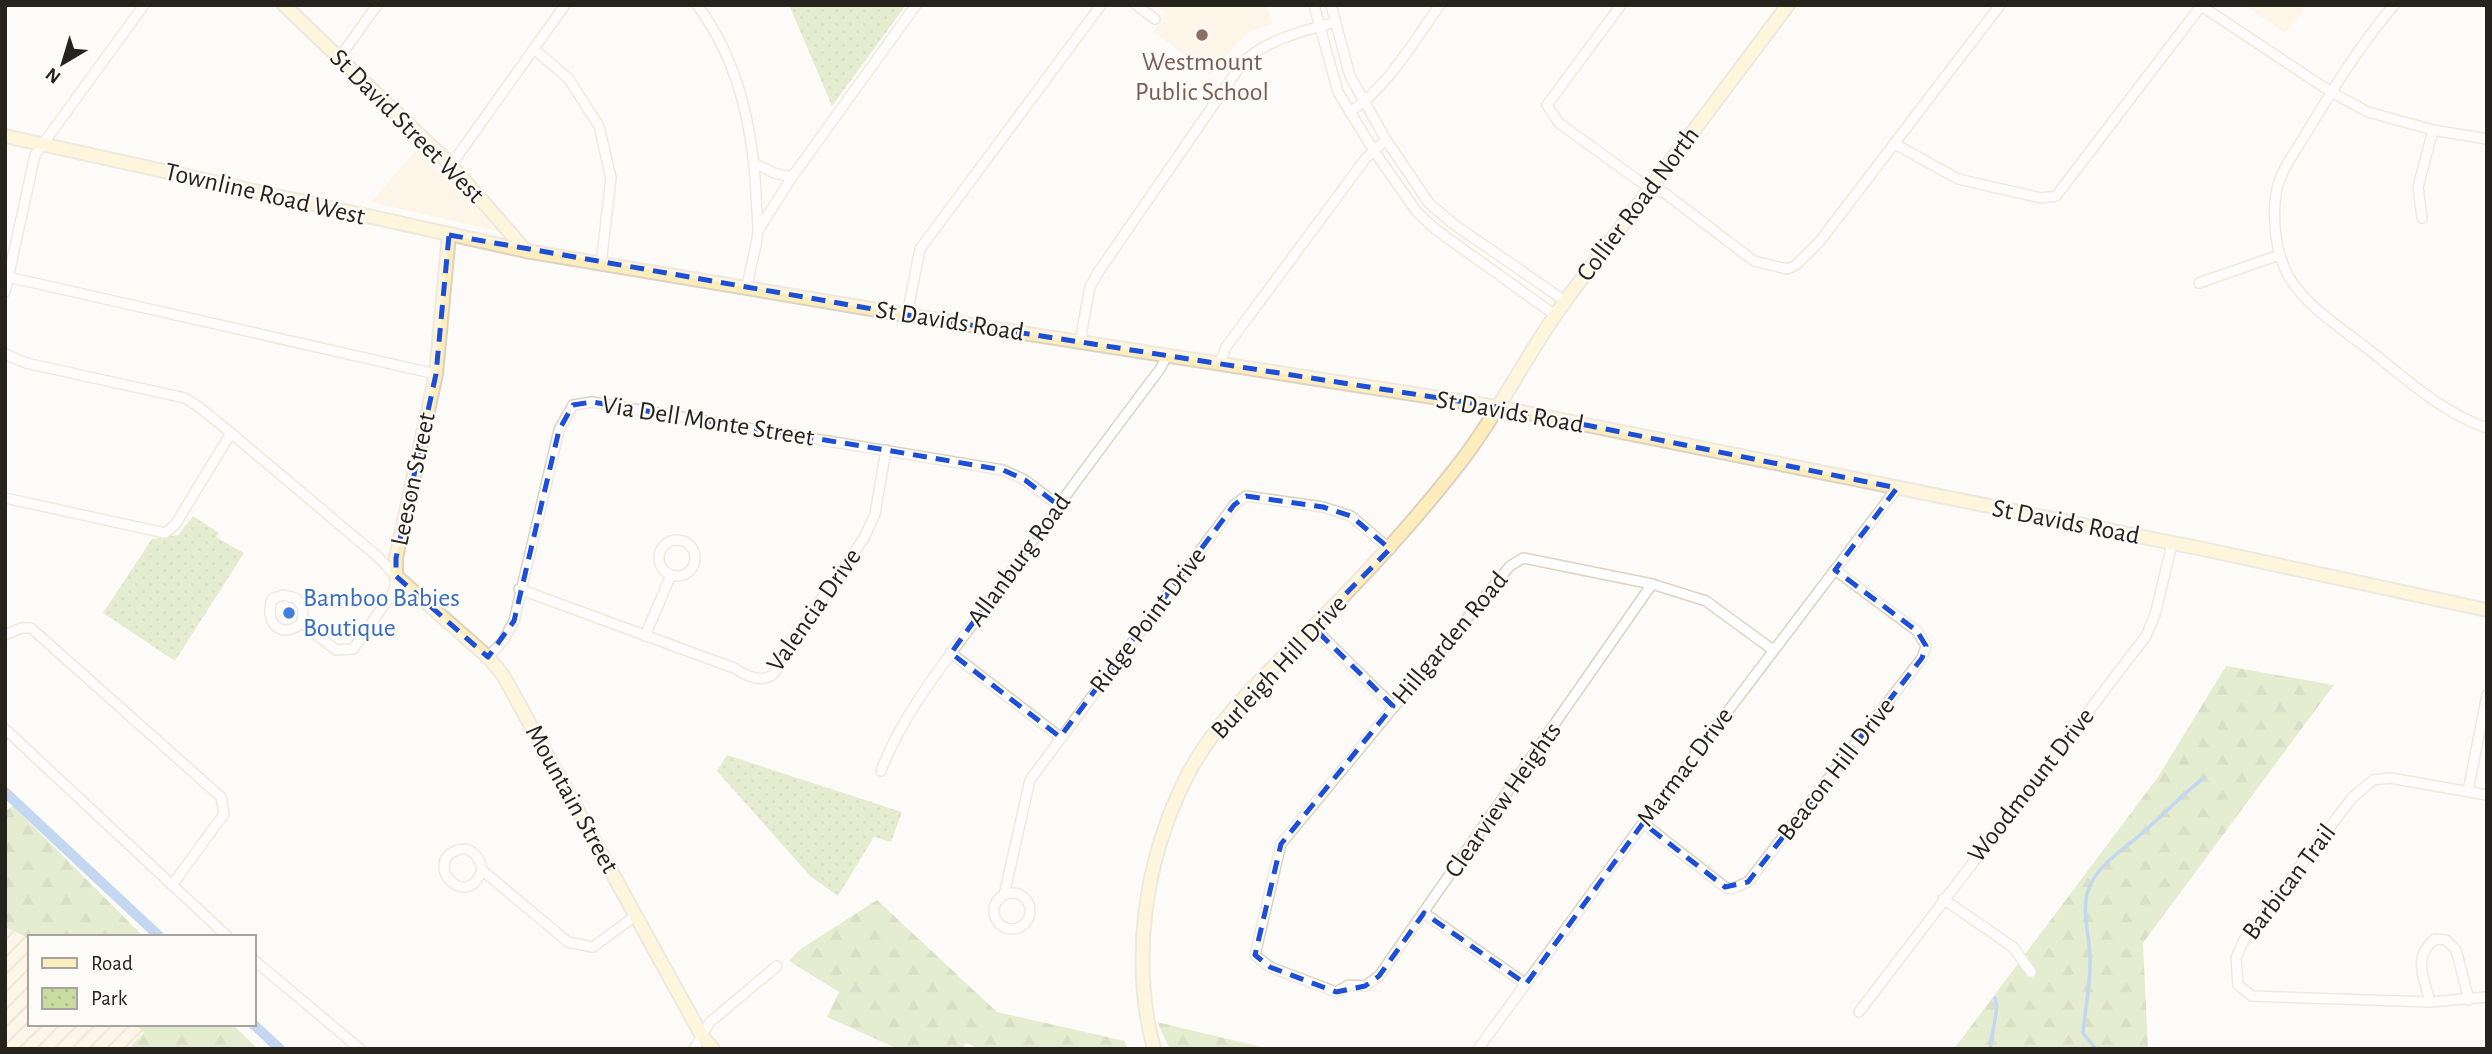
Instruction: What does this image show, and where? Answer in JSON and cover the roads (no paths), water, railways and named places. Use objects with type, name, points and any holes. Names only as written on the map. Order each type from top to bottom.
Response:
[{"type":"street","points":[[5,292],[35,155],[144,5]]},
{"type":"street","name":"St David Street West","points":[[284,5],[451,166],[526,251]]},
{"type":"street","points":[[340,57],[377,5]]},
{"type":"street","points":[[451,166],[565,5]]},
{"type":"street","points":[[696,5],[714,28],[732,65],[742,96],[754,163],[758,231],[747,288]]},
{"type":"street","points":[[758,231],[792,177],[916,5]]},
{"type":"street","points":[[907,315],[920,249],[1101,5]]},
{"type":"street","points":[[1136,5],[1155,19]]},
{"type":"street","points":[[1314,5],[1335,84],[1374,151],[1426,221],[1555,315]]},
{"type":"street","points":[[1331,5],[1350,76],[1363,103],[1424,196],[1439,213],[1565,301]]},
{"type":"street","points":[[1350,112],[1363,103],[1385,80],[1440,5]]},
{"type":"street","points":[[1621,5],[1546,105],[1559,123],[1639,181],[1666,194],[1754,261],[1787,269],[1796,265],[1820,241],[2000,5]]},
{"type":"street","name":"Collier Road North","points":[[1497,407],[1565,301],[1788,5]]},
{"type":"street","points":[[2394,5],[2331,92],[2282,174],[2276,194],[2275,218],[2279,256],[2290,279],[2319,311],[2441,406],[2466,421],[2487,428]]},
{"type":"street","points":[[1895,144],[1958,179],[2041,198],[2056,196],[2200,6],[2331,92],[2368,112],[2433,130],[2487,139]]},
{"type":"street","points":[[1080,341],[1090,287],[1097,274],[1249,55],[1261,47],[1336,22]]},
{"type":"street","points":[[534,49],[568,78],[599,126],[611,178],[601,264]]},
{"type":"street","points":[[2422,218],[2418,187],[2433,130]]},
{"type":"street","name":"Townline Road West","points":[[5,136],[526,251]]},
{"type":"street","points":[[1220,363],[1227,347],[1366,158],[1386,140]]},
{"type":"street","points":[[754,163],[774,173],[792,177]]},
{"type":"street","name":"Leeson Street","points":[[302,623],[336,650],[353,649],[394,591],[396,558],[436,374],[449,235]]},
{"type":"street","name":"St Davids Road","points":[[526,251],[907,315],[1497,407],[2487,610]]},
{"type":"street","points":[[2199,283],[2279,256]]},
{"type":"street","points":[[8,277],[436,374]]},
{"type":"street","points":[[5,354],[26,363],[185,398],[231,433],[377,556],[396,576]]},
{"type":"street","name":"Allanburg Road","points":[[881,771],[891,744],[951,653],[1168,355]]},
{"type":"street","name":"Via Dell Monte Street","points":[[488,657],[503,641],[514,621],[519,589],[559,430],[573,404],[592,402],[1003,470],[1025,480],[1058,505]]},
{"type":"street","name":"Burleigh Hill Drive","points":[[1154,1049],[1142,954],[1145,911],[1154,861],[1188,774],[1237,704],[1390,549],[1455,470],[1497,407]]},
{"type":"street","points":[[5,498],[165,533],[175,525],[231,433]]},
{"type":"street","name":"Valencia Drive","points":[[519,589],[734,668],[751,679],[768,678],[780,667],[782,655],[864,538],[875,514],[886,450]]},
{"type":"street","name":"Marmac Drive","points":[[1478,1049],[1643,823],[1897,488]]},
{"type":"street","name":"Ridge Point Drive","points":[[1004,895],[1022,896],[1029,906],[1028,918],[1020,927],[1014,929],[1002,926],[995,916],[996,904],[1004,895],[1027,785],[1234,505],[1246,496],[1323,508],[1351,516],[1390,549]]},
{"type":"street","points":[[670,541],[682,541],[692,549],[695,561],[683,575],[671,575],[661,567],[661,549],[670,541]]},
{"type":"street","name":"Woodmount Drive","points":[[1859,1012],[2146,636],[2155,615],[2172,544]]},
{"type":"street","name":"Hillgarden Road","points":[[1336,992],[1270,967],[1255,955],[1281,844],[1510,566],[1523,558],[1652,584],[1706,601],[1773,650]]},
{"type":"street","name":"Beacon Hill Drive","points":[[1643,823],[1725,887],[1731,889],[1748,882],[1922,657],[1926,646],[1917,631],[1835,570]]},
{"type":"street","points":[[645,636],[671,575]]},
{"type":"street","name":"Mountain Street","points":[[396,576],[488,657],[503,675],[635,916],[702,1035],[713,1049]]},
{"type":"street","name":"Clearview Heights","points":[[1336,992],[1349,985],[1365,986],[1379,976],[1652,584]]},
{"type":"street","name":"Leeson Street","points":[[283,595],[296,598],[303,608],[302,623],[286,630],[276,627],[270,619],[272,599],[283,595]]},
{"type":"street","points":[[1313,627],[1393,706]]},
{"type":"street","points":[[5,635],[21,628],[32,628],[221,797],[224,814],[172,886]]},
{"type":"street","points":[[951,653],[1060,737]]},
{"type":"street","points":[[2468,791],[2487,695]]},
{"type":"street","points":[[5,729],[226,935]]},
{"type":"street","name":"Barbican Trail","points":[[2487,795],[2390,778],[2373,780],[2352,798],[2244,940],[2236,958],[2238,985],[2252,996],[2430,1002],[2487,997]]},
{"type":"street","points":[[482,870],[471,886],[461,887],[452,884],[445,876],[444,866],[447,857],[454,850],[474,852],[480,860],[482,870],[568,942],[593,947],[635,916]]},
{"type":"street","points":[[1944,899],[2013,947],[2031,972]]},
{"type":"street","points":[[1424,914],[1525,984]]},
{"type":"street","points":[[2430,1002],[2420,962],[2423,948],[2435,939],[2446,940],[2456,950],[2469,999]]},
{"type":"street","points":[[256,962],[360,1049]]},
{"type":"street","points":[[694,1049],[710,1022],[777,966]]},
{"type":"waterway","points":[[2096,1049],[2083,1033],[2090,967],[2086,902],[2091,883],[2104,865],[2204,778]]},
{"type":"waterway","points":[[5,792],[158,935]]},
{"type":"waterway","points":[[1990,1049],[1997,1007],[1995,998]]},
{"type":"waterway","points":[[255,1026],[280,1049]]},
{"type":"place","name":"Westmount Public School","points":[[1202,35]]},
{"type":"place","name":"Bamboo Babies Boutique","points":[[289,613]]}]
